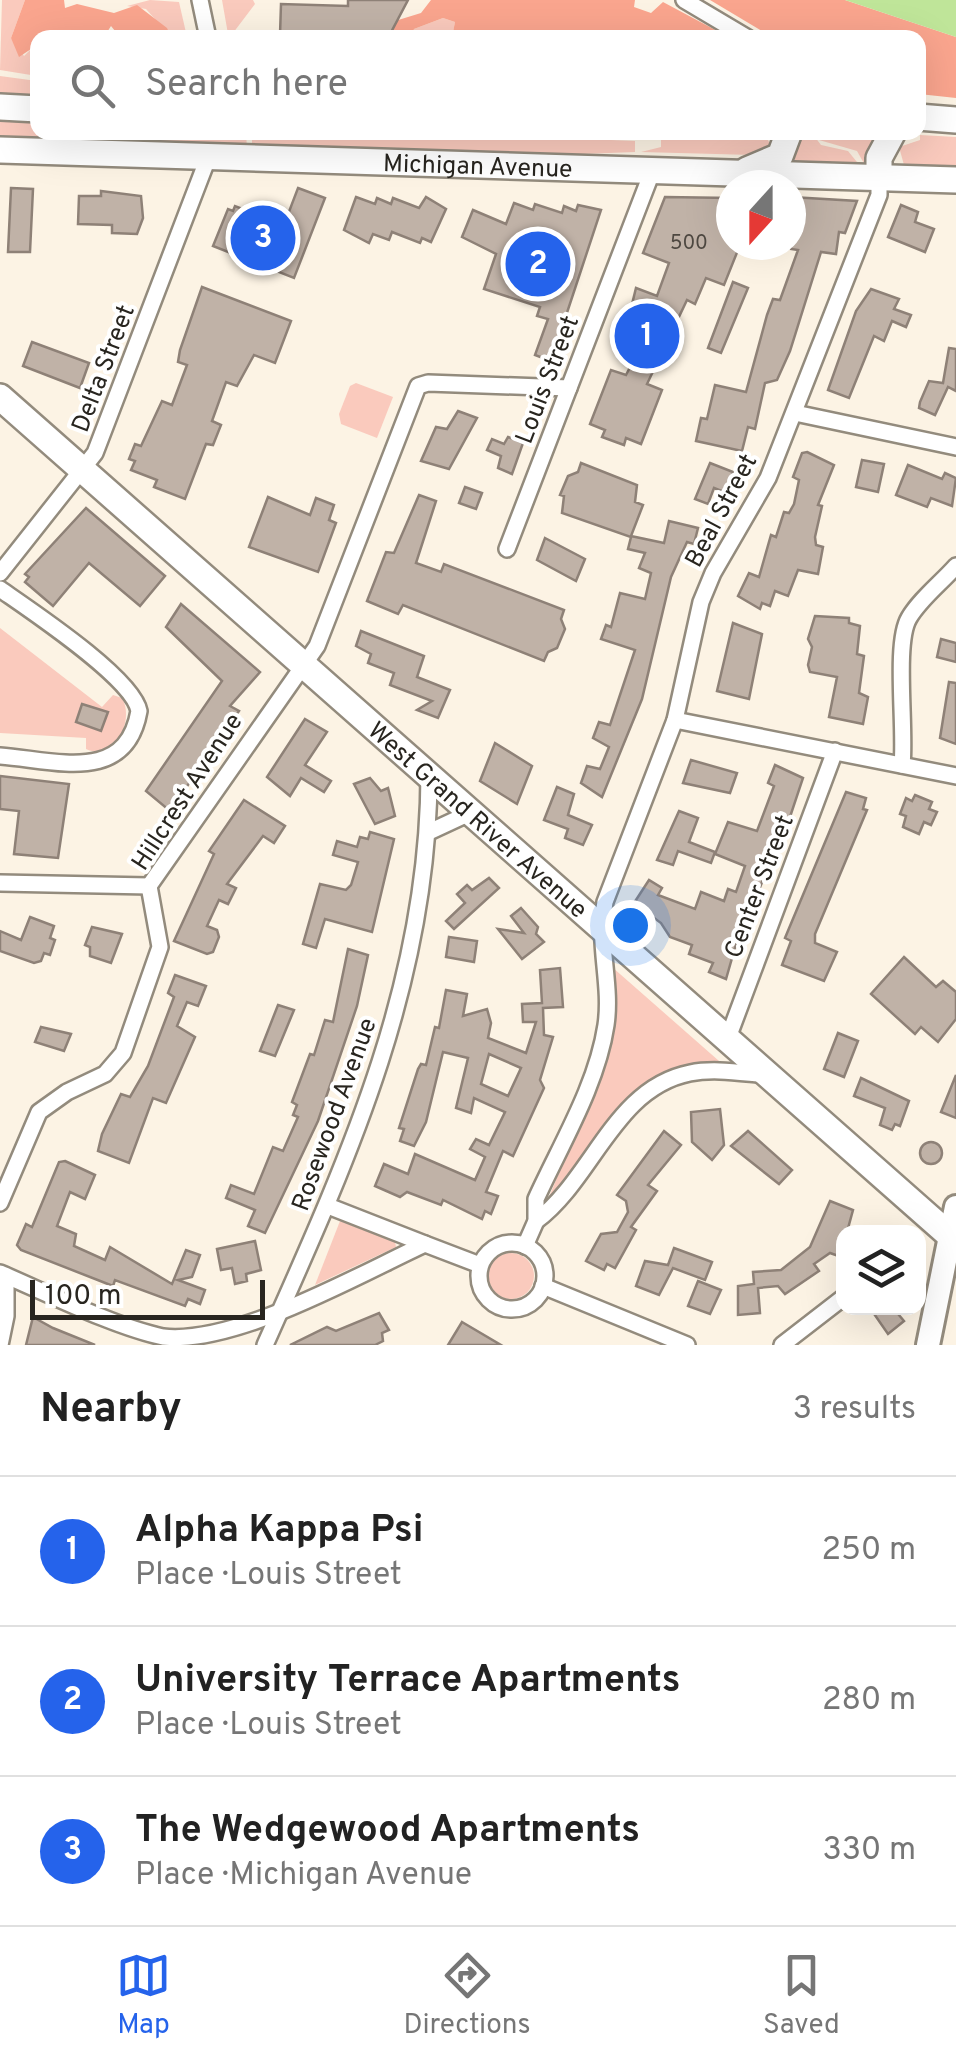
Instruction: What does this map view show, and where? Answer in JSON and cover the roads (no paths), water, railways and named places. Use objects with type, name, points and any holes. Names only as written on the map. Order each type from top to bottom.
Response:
[{"type":"main road","points":[[0,107],[30,109]]},
{"type":"main road","points":[[926,118],[956,120]]},
{"type":"main road","points":[[744,170],[769,164],[780,156],[786,140]]},
{"type":"main road","points":[[879,179],[879,158],[889,140]]},
{"type":"main road","name":"Michigan Avenue","points":[[0,150],[61,142],[208,158],[716,174]]},
{"type":"main road","name":"Michigan Avenue","points":[[806,177],[956,180]]},
{"type":"main road","name":"West Grand River Avenue","points":[[0,397],[953,1238]]},
{"type":"street","points":[[200,0],[206,30]]},
{"type":"street","points":[[684,0],[734,30]]},
{"type":"street","name":"Delta Street","points":[[0,574],[95,453],[208,158]]},
{"type":"street","name":"Louis Street","points":[[507,548],[652,172]]},
{"type":"street","name":"Beal Street","points":[[600,925],[616,869],[675,720],[701,602],[713,573],[760,493],[794,413],[879,195],[879,179]]},
{"type":"street","name":"Hillcrest Avenue","points":[[0,1203],[39,1112],[67,1092],[106,1074],[123,1052],[160,947],[149,886],[317,646],[422,383],[570,388]]},
{"type":"street","points":[[794,413],[956,447]]},
{"type":"street","points":[[902,765],[906,716],[901,635],[914,610],[956,566]]},
{"type":"street","points":[[0,589],[95,660],[134,697],[139,712],[124,750],[112,759],[94,764],[0,756]]},
{"type":"street","points":[[675,720],[956,776]]},
{"type":"street","name":"Center Street","points":[[728,1038],[835,751]]},
{"type":"street","name":"Rosewood Avenue","points":[[266,1345],[371,1099],[396,1020],[429,832],[429,774]]},
{"type":"street","points":[[429,832],[472,812]]},
{"type":"street","points":[[0,883],[149,886]]},
{"type":"street","points":[[525,1246],[536,1221],[536,1198],[602,1042],[607,1006],[600,925]]},
{"type":"street","points":[[536,1221],[554,1208],[630,1108],[660,1084],[692,1072],[771,1075]]},
{"type":"street","points":[[328,1206],[480,1265]]},
{"type":"street","points":[[928,1345],[953,1238],[956,1207]]},
{"type":"street","points":[[0,1345],[6,1316],[3,1274],[162,1337],[194,1340],[226,1334],[280,1312],[425,1244]]},
{"type":"street","points":[[504,1244],[525,1246],[542,1263],[543,1286],[532,1302],[505,1308],[483,1292],[480,1265],[494,1248],[504,1244]]},
{"type":"street","points":[[543,1286],[687,1345]]},
{"type":"street","points":[[782,1345],[836,1303]]},
{"type":"place","name":"The Wedgewood Apartments","points":[[263,238]]},
{"type":"place","name":"University Terrace Apartments","points":[[538,264]]},
{"type":"place","name":"Alpha Kappa Psi","points":[[647,336]]}]
